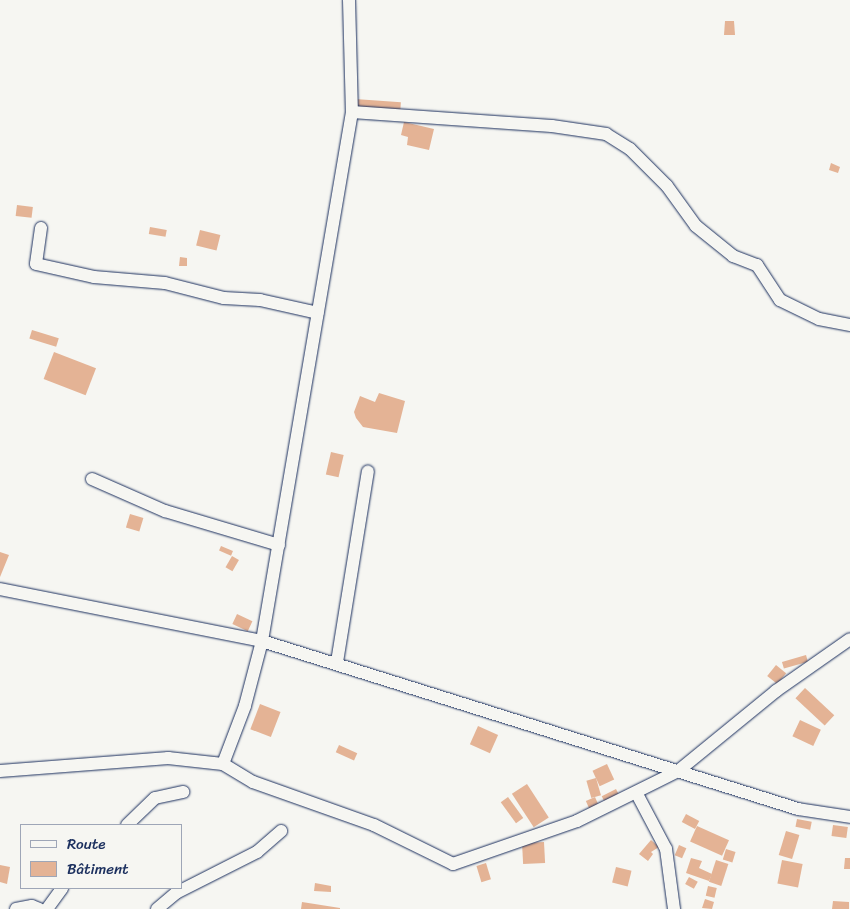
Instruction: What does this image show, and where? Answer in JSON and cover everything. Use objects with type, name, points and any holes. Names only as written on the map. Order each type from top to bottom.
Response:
[{"type":"street","points":[[223,764],[246,706],[262,641],[352,112],[349,0]]},
{"type":"street","points":[[352,112],[552,126],[606,134],[630,148],[661,180],[696,226],[733,256],[757,265],[780,300],[819,319],[850,325]]},
{"type":"street","points":[[41,228],[36,264],[94,277],[165,283],[224,298],[260,300],[318,313]]},
{"type":"street","points":[[337,662],[368,471]]},
{"type":"street","points":[[92,479],[165,511],[279,545]]},
{"type":"street","points":[[0,589],[262,641],[337,662],[423,694],[798,808],[850,817]]},
{"type":"street","points":[[0,771],[168,758],[223,764],[253,782],[374,825],[453,864],[498,845],[552,831],[637,794],[678,771],[776,691],[850,639]]},
{"type":"street","points":[[128,824],[154,798],[183,792]]},
{"type":"street","points":[[637,794],[666,848],[674,909]]},
{"type":"street","points":[[156,909],[176,893],[257,852],[281,831]]},
{"type":"street","points":[[47,909],[61,889]]},
{"type":"street","points":[[10,908],[32,906],[39,909]]},
{"type":"building","points":[[725,21],[734,21],[735,35],[724,35]]},
{"type":"building","points":[[355,99],[401,102],[400,110],[354,107]]},
{"type":"building","points":[[404,122],[434,129],[429,150],[407,145],[408,137],[401,135]]},
{"type":"building","points":[[831,163],[840,167],[838,173],[829,170]]},
{"type":"building","points":[[17,205],[33,207],[32,218],[16,216]]},
{"type":"building","points":[[150,227],[167,230],[166,237],[149,234]]},
{"type":"building","points":[[200,230],[220,235],[217,251],[196,246]]},
{"type":"building","points":[[180,257],[187,258],[187,266],[179,266]]},
{"type":"building","points":[[32,330],[59,338],[56,347],[29,339]]},
{"type":"building","points":[[54,352],[96,368],[86,395],[44,379]]},
{"type":"building","points":[[379,393],[405,401],[397,433],[363,427],[356,418],[354,412],[360,396],[375,402]]},
{"type":"building","points":[[331,452],[344,455],[338,477],[326,474]]},
{"type":"building","points":[[130,514],[143,518],[139,531],[126,527]]},
{"type":"building","points":[[221,546],[233,551],[231,556],[219,551]]},
{"type":"building","points":[[0,552],[9,555],[0,577]]},
{"type":"building","points":[[232,556],[239,560],[232,571],[226,567]]},
{"type":"building","points":[[237,614],[252,621],[248,631],[232,624]]},
{"type":"building","points":[[806,655],[808,662],[784,669],[782,662]]},
{"type":"building","points":[[776,665],[786,673],[777,684],[767,676]]},
{"type":"building","points":[[805,688],[834,715],[825,726],[795,698]]},
{"type":"building","points":[[260,704],[281,712],[271,737],[250,729]]},
{"type":"building","points":[[800,720],[821,730],[813,746],[792,736]]},
{"type":"building","points":[[478,726],[498,735],[490,753],[470,744]]},
{"type":"building","points":[[339,745],[357,753],[354,760],[336,752]]},
{"type":"building","points":[[607,764],[614,779],[600,786],[592,771]]},
{"type":"building","points":[[596,778],[601,795],[591,798],[586,781]]},
{"type":"building","points":[[527,784],[549,818],[534,827],[512,794]]},
{"type":"building","points":[[616,789],[619,795],[605,803],[602,796]]},
{"type":"building","points":[[508,797],[523,818],[516,823],[501,802]]},
{"type":"building","points":[[595,797],[599,806],[590,810],[586,801]]},
{"type":"building","points":[[686,814],[699,821],[695,829],[682,822]]},
{"type":"building","points":[[797,819],[812,822],[810,830],[795,827]]},
{"type":"building","points":[[833,825],[848,827],[846,838],[831,836]]},
{"type":"building","points":[[697,826],[729,840],[722,856],[690,842]]},
{"type":"building","points":[[786,831],[799,835],[792,859],[779,855]]},
{"type":"building","points":[[651,840],[659,847],[651,852],[653,854],[648,861],[639,854]]},
{"type":"building","points":[[544,842],[545,863],[523,864],[522,843]]},
{"type":"building","points":[[679,845],[686,848],[682,858],[675,855]]},
{"type":"building","points":[[726,849],[736,852],[732,862],[723,860]]},
{"type":"building","points":[[691,858],[702,861],[699,868],[712,874],[709,881],[686,873]]},
{"type":"building","points":[[845,858],[850,858],[850,869],[844,869]]},
{"type":"building","points":[[716,860],[728,864],[721,886],[709,882]]},
{"type":"building","points":[[782,860],[803,864],[798,888],[777,884]]},
{"type":"building","points":[[486,863],[491,879],[481,882],[476,866]]},
{"type":"building","points":[[0,865],[10,867],[7,884],[0,882]]},
{"type":"building","points":[[616,867],[632,871],[628,886],[612,883]]},
{"type":"building","points":[[689,877],[698,882],[694,889],[685,884]]},
{"type":"building","points":[[315,883],[331,886],[331,892],[314,891]]},
{"type":"building","points":[[708,886],[717,888],[715,898],[706,896]]},
{"type":"building","points":[[705,899],[714,902],[712,909],[702,908]]},
{"type":"building","points":[[833,901],[849,902],[849,909],[832,909]]},
{"type":"building","points":[[302,902],[340,908],[340,909],[301,909]]}]
